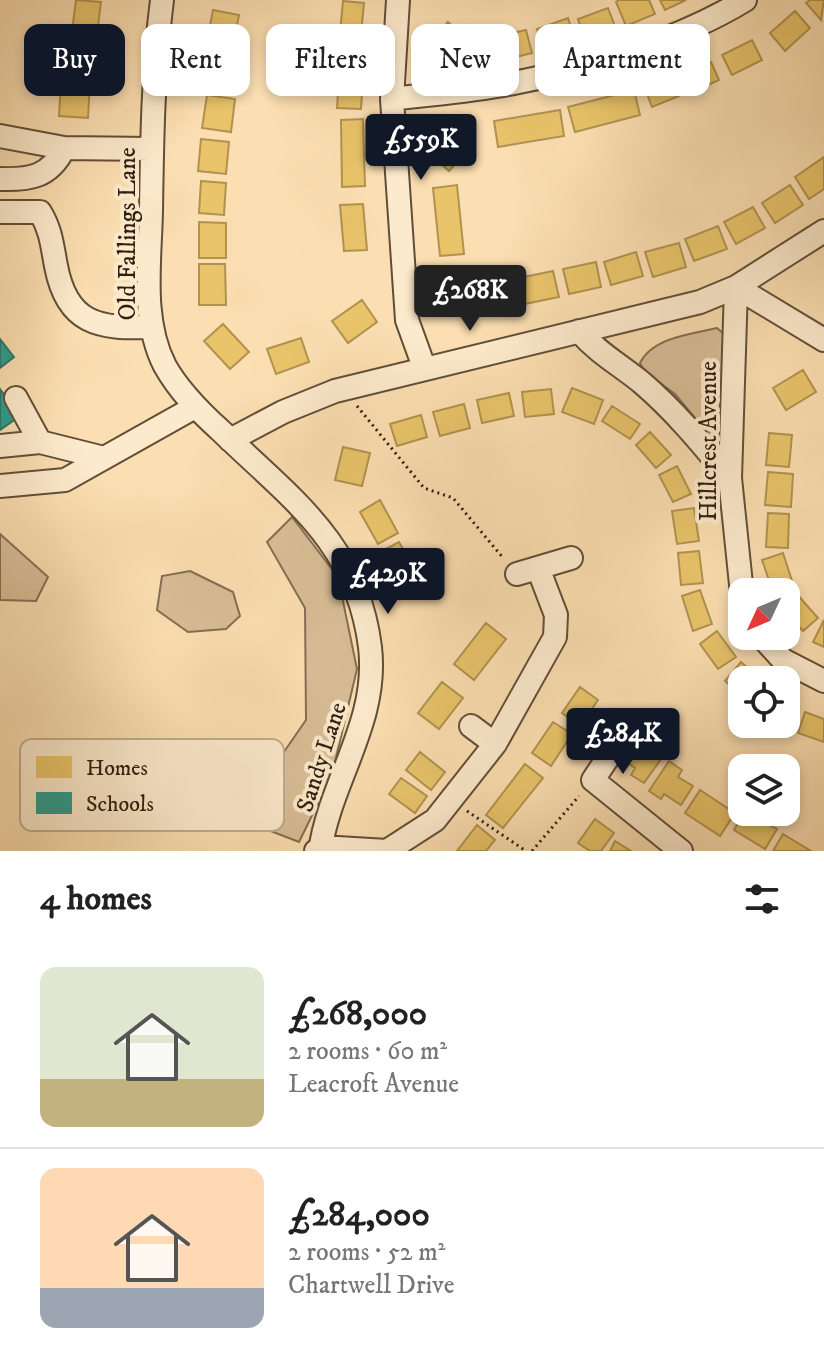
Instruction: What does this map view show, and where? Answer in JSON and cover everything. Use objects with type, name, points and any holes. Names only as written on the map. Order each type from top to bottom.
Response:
[{"type":"street","name":"Old Fallings Lane","points":[[162,0],[152,149],[152,327],[166,366],[195,407],[230,440]]},
{"type":"street","points":[[398,0],[392,99],[407,320],[424,367]]},
{"type":"street","points":[[392,99],[514,83],[612,57],[704,22],[745,0]]},
{"type":"street","points":[[0,136],[64,148],[152,149]]},
{"type":"street","points":[[0,179],[25,180],[43,175],[64,148]]},
{"type":"street","points":[[0,212],[40,212],[50,229],[60,287],[79,317],[113,329],[152,327]]},
{"type":"street","points":[[230,440],[283,412],[343,389],[424,367],[667,312],[736,287],[824,231]]},
{"type":"street","points":[[736,287],[824,340]]},
{"type":"street","name":"Hillcrest Avenue","points":[[736,287],[730,478],[740,578]]},
{"type":"street","points":[[579,331],[591,346],[640,381],[683,422],[730,478]]},
{"type":"street","points":[[16,398],[40,442]]},
{"type":"street","points":[[0,486],[65,480],[195,407]]},
{"type":"street","name":"Sandy Lane","points":[[230,440],[277,481],[326,533],[353,581],[366,621],[371,652],[367,707],[319,850]]},
{"type":"street","points":[[0,446],[40,442],[104,458]]},
{"type":"street","points":[[319,850],[387,851],[435,820],[495,744],[555,637],[556,615],[527,571],[571,558]]},
{"type":"street","points":[[774,650],[783,660],[824,681]]},
{"type":"street","points":[[471,726],[495,744]]},
{"type":"street","points":[[615,747],[593,780],[681,851]]},
{"type":"path","points":[[343,389],[424,488],[453,498],[527,571]]},
{"type":"path","points":[[532,851],[593,780]]},
{"type":"path","points":[[483,821],[526,851]]},
{"type":"shaded area","points":[[717,328],[726,336],[719,427],[709,435],[675,394],[645,372],[640,363],[646,354],[663,342]]},
{"type":"shaded area","points":[[292,517],[338,577],[357,669],[332,775],[299,842],[271,831],[284,831],[284,752],[306,720],[305,608],[267,542]]},
{"type":"shaded area","points":[[0,534],[48,577],[36,601],[0,600]]},
{"type":"shaded area","points":[[190,571],[233,592],[240,616],[226,629],[188,632],[157,610],[162,576]]},
{"type":"building: Homes","points":[[76,0],[101,2],[98,24],[73,24]]},
{"type":"building: Homes","points":[[649,0],[655,14],[625,24],[616,2]]},
{"type":"building: Homes","points":[[660,0],[686,0],[665,10]]},
{"type":"building: Homes","points":[[824,0],[821,20],[806,3]]},
{"type":"building: Homes","points":[[343,1],[364,3],[362,24],[341,24]]},
{"type":"building: Homes","points":[[608,8],[614,24],[580,24],[578,19]]},
{"type":"building: Homes","points":[[213,10],[239,15],[237,24],[210,24]]},
{"type":"building: Homes","points":[[795,11],[810,28],[785,51],[770,33]]},
{"type":"building: Homes","points":[[568,18],[570,24],[551,24]]},
{"type":"building: Homes","points":[[526,30],[532,53],[519,56],[519,32]]},
{"type":"building: Homes","points":[[752,40],[762,60],[732,75],[722,55]]},
{"type":"building: Homes","points":[[710,62],[719,80],[710,84]]},
{"type":"building: Homes","points":[[60,96],[89,96],[88,118],[59,116]]},
{"type":"building: Homes","points":[[207,96],[235,99],[231,132],[202,128]]},
{"type":"building: Homes","points":[[338,96],[362,96],[361,109],[337,108]]},
{"type":"building: Homes","points":[[611,96],[635,96],[640,115],[575,132],[568,107]]},
{"type":"building: Homes","points":[[648,96],[679,96],[652,107]]},
{"type":"building: Homes","points":[[560,110],[564,136],[498,147],[494,121]]},
{"type":"building: Homes","points":[[363,119],[365,186],[342,187],[341,120]]},
{"type":"building: Homes","points":[[454,127],[473,143],[449,171],[430,154]]},
{"type":"building: Homes","points":[[201,139],[229,142],[226,174],[198,171]]},
{"type":"building: Homes","points":[[824,157],[824,189],[809,199],[795,177]]},
{"type":"building: Homes","points":[[201,181],[226,183],[224,215],[199,213]]},
{"type":"building: Homes","points":[[457,185],[464,254],[440,256],[433,188]]},
{"type":"building: Homes","points":[[790,185],[803,205],[775,223],[762,203]]},
{"type":"building: Homes","points":[[363,204],[367,250],[344,251],[340,205]]},
{"type":"building: Homes","points":[[753,207],[765,228],[736,244],[724,222]]},
{"type":"building: Homes","points":[[199,222],[226,223],[226,258],[199,258]]},
{"type":"building: Homes","points":[[718,226],[727,249],[694,261],[685,239]]},
{"type":"building: Homes","points":[[679,243],[686,267],[653,277],[645,252]]},
{"type":"building: Homes","points":[[636,252],[643,276],[611,285],[604,262]]},
{"type":"building: Homes","points":[[596,262],[601,287],[569,294],[563,269]]},
{"type":"building: Homes","points":[[199,264],[225,264],[226,305],[199,305]]},
{"type":"building: Homes","points":[[553,271],[559,297],[525,304],[519,278]]},
{"type":"building: Homes","points":[[459,272],[488,292],[472,315],[443,295]]},
{"type":"building: Homes","points":[[362,300],[377,322],[348,343],[332,321]]},
{"type":"building: Homes","points":[[223,324],[249,352],[230,369],[204,341]]},
{"type":"building: Homes","points":[[301,338],[309,362],[276,374],[267,349]]},
{"type":"building: Homes","points":[[803,370],[816,392],[786,410],[773,388]]},
{"type":"building: Homes","points":[[572,388],[603,400],[594,424],[562,412]]},
{"type":"building: Homes","points":[[551,389],[554,414],[525,417],[522,392]]},
{"type":"building: Homes","points":[[509,393],[514,416],[482,423],[477,400]]},
{"type":"building: Homes","points":[[464,404],[470,428],[440,436],[433,412]]},
{"type":"building: Homes","points":[[612,406],[640,424],[630,439],[602,421]]},
{"type":"building: Homes","points":[[421,415],[427,437],[397,446],[390,424]]},
{"type":"building: Homes","points":[[650,432],[671,455],[656,468],[636,445]]},
{"type":"building: Homes","points":[[769,433],[792,435],[789,467],[766,465]]},
{"type":"building: Homes","points":[[343,447],[370,453],[362,486],[335,480]]},
{"type":"building: Homes","points":[[677,466],[691,494],[673,502],[659,475]]},
{"type":"building: Homes","points":[[768,472],[793,474],[791,507],[765,505]]},
{"type":"building: Homes","points":[[380,500],[398,533],[378,544],[360,512]]},
{"type":"building: Homes","points":[[694,508],[699,541],[677,544],[672,511]]},
{"type":"building: Homes","points":[[768,513],[789,514],[788,548],[766,547]]},
{"type":"building: Homes","points":[[399,542],[418,576],[397,588],[378,553]]},
{"type":"building: Homes","points":[[699,551],[703,583],[681,585],[678,553]]},
{"type":"building: Homes","points":[[783,553],[791,578],[768,578],[762,560]]},
{"type":"building: Homes","points":[[700,590],[712,624],[693,631],[682,596]]},
{"type":"building: Homes","points":[[800,598],[818,618],[803,631],[800,628]]},
{"type":"building: Homes","points":[[824,620],[824,647],[813,642]]},
{"type":"building: Homes","points":[[486,623],[506,639],[474,680],[454,664]]},
{"type":"building: Homes","points":[[717,631],[736,657],[718,669],[700,644]]},
{"type":"building: Homes","points":[[442,682],[463,698],[439,729],[418,713]]},
{"type":"building: Homes","points":[[580,687],[598,700],[580,726],[562,713]]},
{"type":"building: Homes","points":[[805,712],[824,719],[824,742],[800,734]]},
{"type":"building: Homes","points":[[553,722],[572,734],[551,766],[532,753]]},
{"type":"building: Homes","points":[[635,735],[664,755],[644,783],[631,775],[635,768],[619,757]]},
{"type":"building: Homes","points":[[420,752],[445,772],[431,790],[406,770]]},
{"type":"building: Homes","points":[[669,761],[682,770],[678,777],[693,786],[681,805],[664,794],[661,799],[649,791]]},
{"type":"building: Homes","points":[[525,764],[543,778],[503,828],[486,815]]},
{"type":"building: Homes","points":[[401,778],[427,796],[415,813],[389,794]]},
{"type":"building: Homes","points":[[700,790],[728,808],[728,824],[720,836],[685,813]]},
{"type":"building: Homes","points":[[595,819],[614,833],[601,851],[590,851],[578,843]]},
{"type":"building: Homes","points":[[477,825],[495,840],[486,851],[457,851]]},
{"type":"building: Homes","points":[[736,826],[771,826],[777,829],[765,849],[734,830]]},
{"type":"building: Homes","points":[[783,834],[811,851],[773,851]]},
{"type":"building: Homes","points":[[615,841],[631,851],[610,851]]},
{"type":"building: Schools","points":[[0,339],[14,357],[0,368]]},
{"type":"building: Schools","points":[[0,389],[20,416],[0,430]]}]
